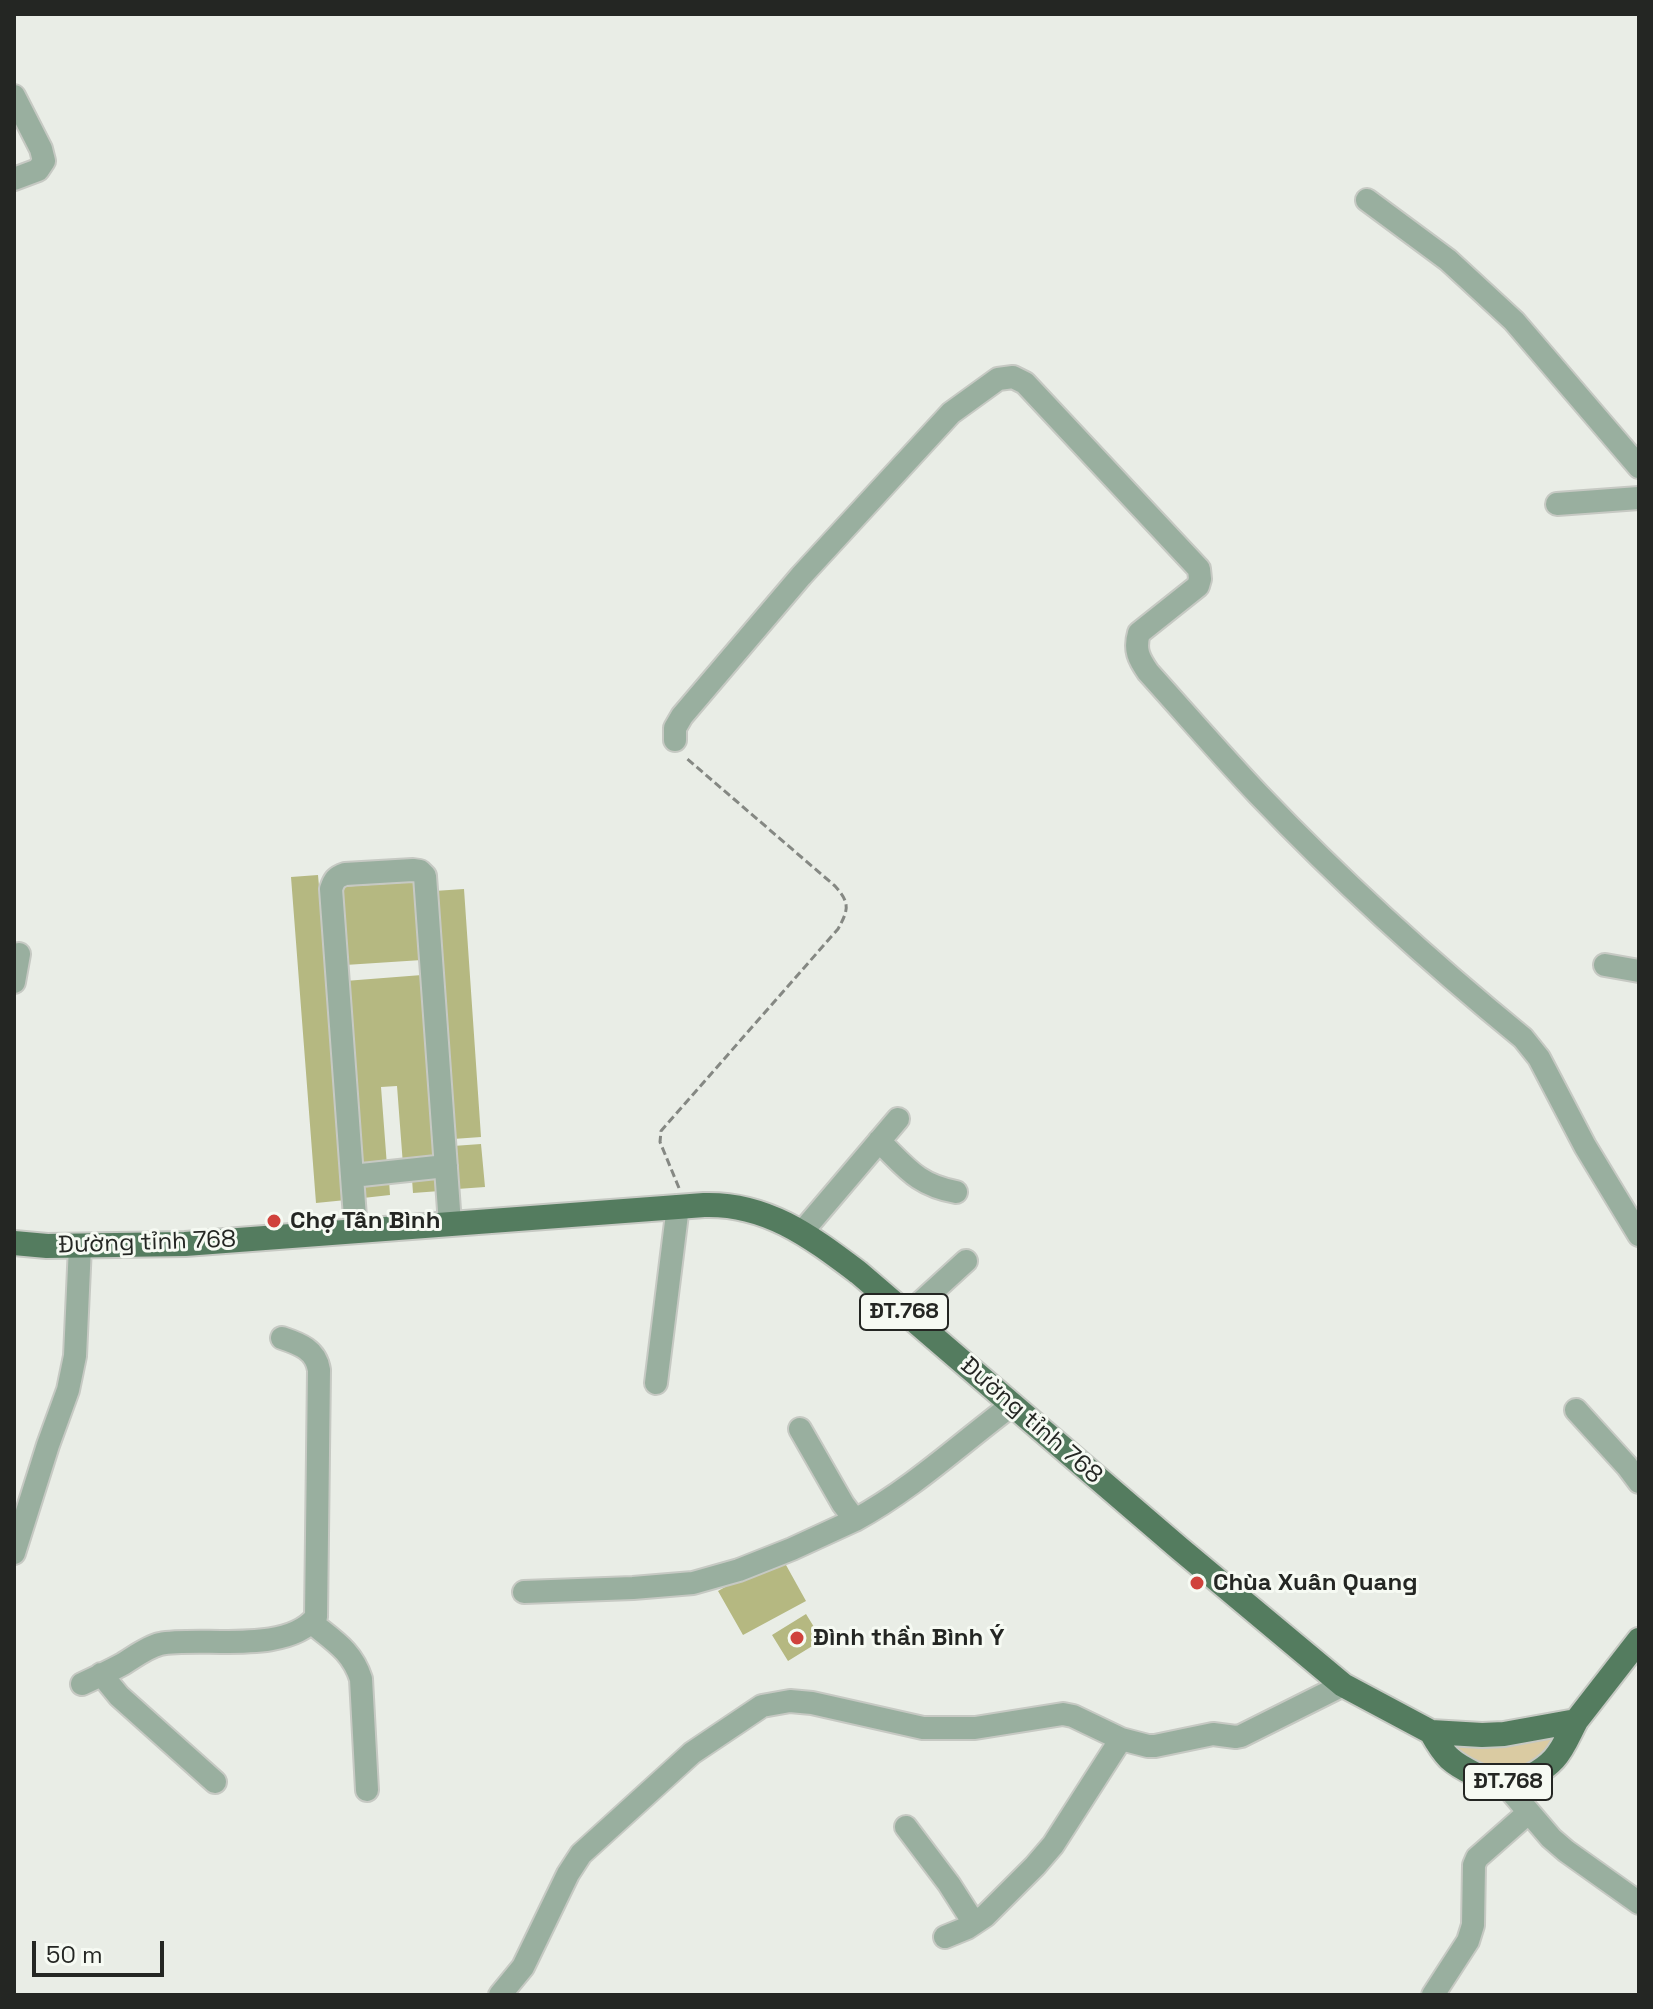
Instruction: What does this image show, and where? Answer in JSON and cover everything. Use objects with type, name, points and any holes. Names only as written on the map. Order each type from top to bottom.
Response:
[{"type":"main road","name":"Đường tỉnh 768","points":[[14,1243],[80,1246],[185,1244],[682,1206],[725,1204],[755,1211],[802,1232],[859,1273],[1343,1685],[1431,1732],[1504,1734],[1576,1721]]},
{"type":"main road","name":"ĐT.768","points":[[1431,1732],[1450,1760],[1470,1772],[1504,1783],[1525,1778],[1553,1761],[1576,1721],[1639,1640]]},
{"type":"street","points":[[14,96],[44,161],[38,170],[14,179]]},
{"type":"street","points":[[1367,200],[1448,260],[1514,321],[1639,467]]},
{"type":"street","points":[[675,740],[675,728],[692,704],[801,576],[951,413],[998,379],[1013,377],[1025,383],[1199,569],[1198,586],[1139,633],[1137,656],[1148,672],[1258,794],[1324,860],[1394,928],[1530,1046],[1639,1235]]},
{"type":"street","points":[[1557,504],[1639,498]]},
{"type":"street","points":[[356,1231],[331,889],[333,881],[345,874],[413,870],[425,876],[450,1224]]},
{"type":"street","points":[[14,982],[19,954]]},
{"type":"street","points":[[1605,965],[1639,971]]},
{"type":"street","points":[[802,1232],[898,1119]]},
{"type":"street","points":[[879,1141],[925,1184],[956,1192]]},
{"type":"street","points":[[352,1176],[446,1166]]},
{"type":"street","points":[[656,1383],[682,1206]]},
{"type":"street","points":[[14,1553],[68,1390],[75,1356],[80,1246]]},
{"type":"street","points":[[907,1315],[966,1261]]},
{"type":"street","points":[[215,1782],[119,1696],[92,1679],[154,1646],[248,1642],[288,1634],[312,1623],[316,1617],[319,1370],[316,1358],[310,1352],[282,1338]]},
{"type":"street","points":[[524,1592],[693,1583],[739,1570],[792,1549],[879,1507],[917,1481],[1012,1405]]},
{"type":"street","points":[[1576,1410],[1639,1482]]},
{"type":"street","points":[[800,1429],[855,1520]]},
{"type":"street","points":[[312,1623],[353,1658],[357,1666],[361,1679],[367,1790]]},
{"type":"street","points":[[500,1995],[523,1967],[568,1874],[581,1854],[692,1753],[762,1706],[790,1701],[812,1703],[923,1728],[975,1728],[1063,1714],[1121,1739],[1155,1746],[1213,1734],[1241,1736],[1343,1685]]},
{"type":"street","points":[[945,1937],[985,1916],[1053,1845],[1121,1739]]},
{"type":"street","points":[[1504,1783],[1551,1838],[1639,1903]]},
{"type":"street","points":[[1433,1995],[1468,1941],[1473,1925],[1474,1865],[1477,1858],[1528,1813]]},
{"type":"street","points":[[906,1827],[974,1923]]},
{"type":"path","points":[[675,740],[683,756],[835,886],[846,899],[846,914],[838,929],[661,1131],[660,1142],[682,1206]]},
{"type":"shaded area","points":[[1559,1732],[1546,1753],[1521,1769],[1505,1773],[1476,1764],[1450,1744]]},
{"type":"building","points":[[318,875],[346,1200],[316,1203],[291,877]]},
{"type":"building","points":[[417,882],[422,960],[345,965],[340,887]]},
{"type":"building","points":[[464,889],[481,1137],[453,1139],[434,891]]},
{"type":"building","points":[[422,975],[436,1163],[403,1165],[397,1086],[381,1087],[387,1166],[359,1168],[345,981]]},
{"type":"building","points":[[481,1144],[485,1187],[457,1189],[453,1146]]},
{"type":"building","points":[[439,1176],[440,1191],[413,1193],[412,1179]]},
{"type":"building","points":[[389,1180],[390,1195],[363,1198],[362,1182]]},
{"type":"building","points":[[781,1556],[806,1601],[743,1635],[718,1591]]},
{"type":"building","name":"Đình thần Bình Ý","points":[[806,1614],[822,1640],[788,1661],[772,1635]]},
{"type":"place","name":"Chợ Tân Bình","points":[[274,1221]]},
{"type":"place","name":"Chùa Xuân Quang","points":[[1197,1583]]},
{"type":"place","name":"Đình thần Bình Ý","points":[[797,1638]]}]
